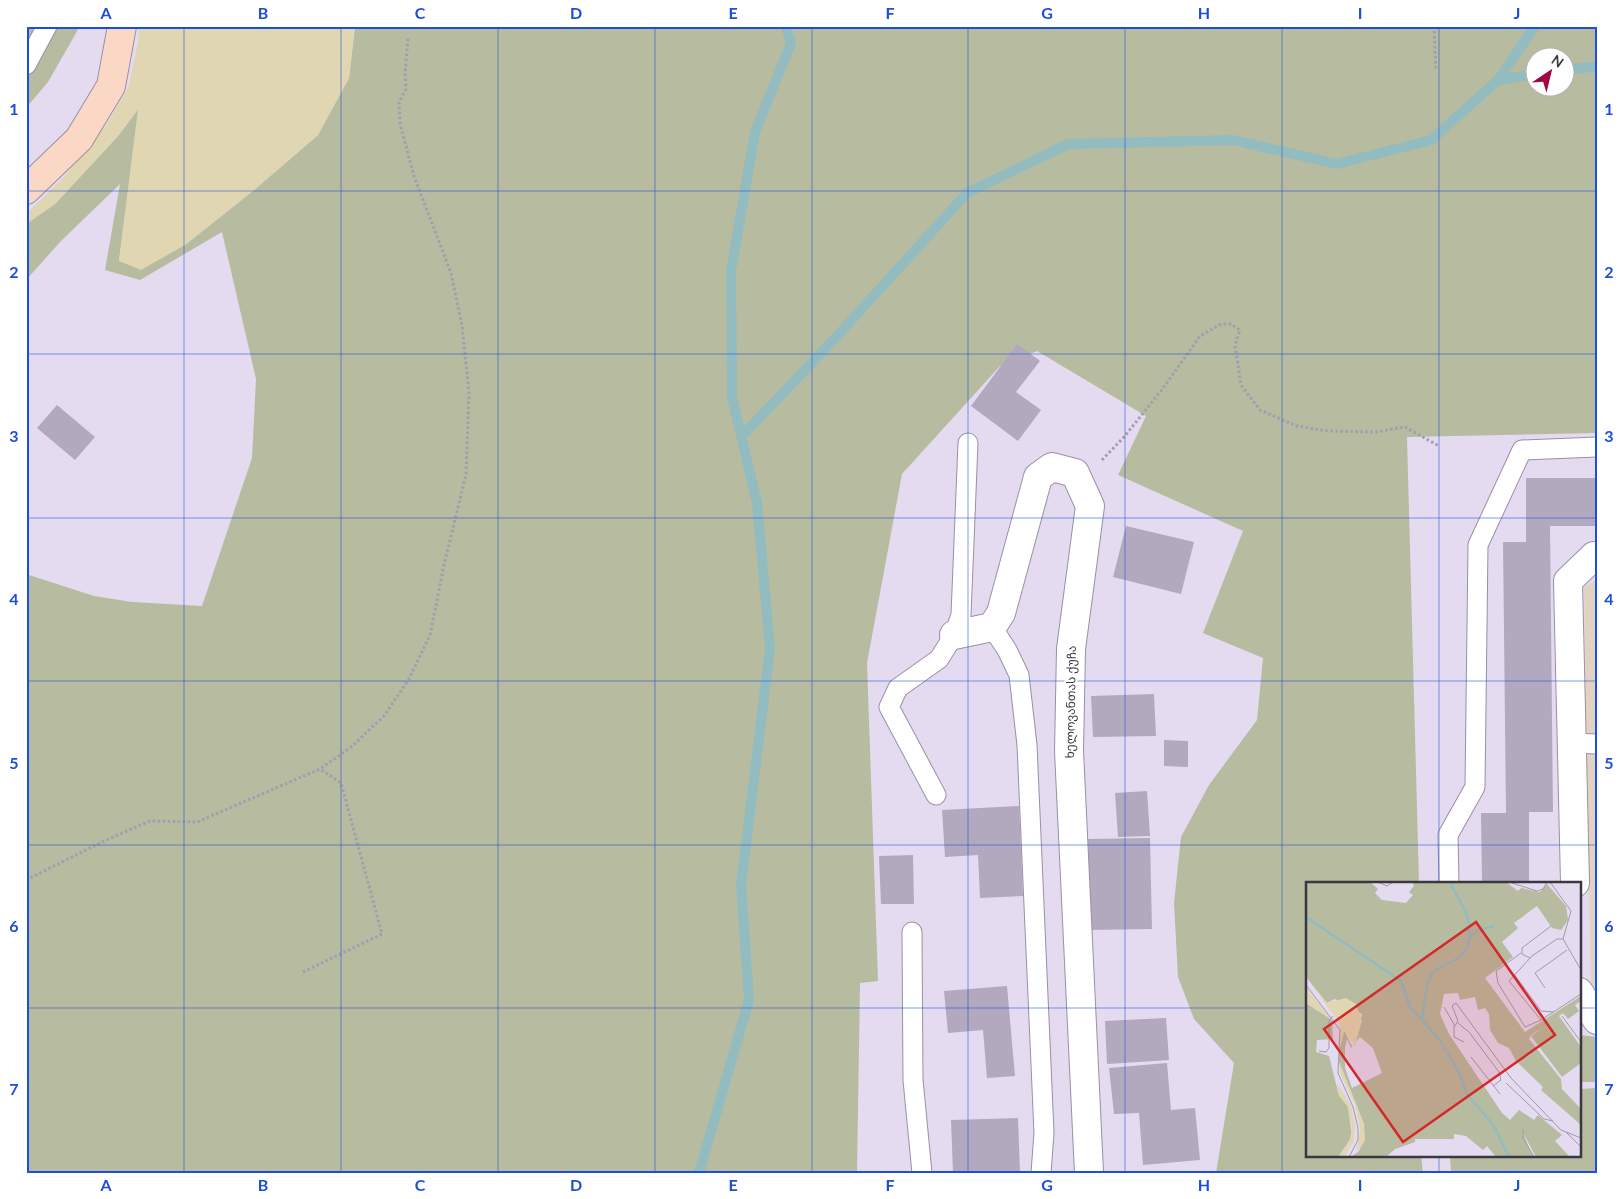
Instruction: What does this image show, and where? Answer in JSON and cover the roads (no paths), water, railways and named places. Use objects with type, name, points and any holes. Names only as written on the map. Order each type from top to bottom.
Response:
[{"type":"street","points":[[26,190],[78,139],[111,86],[122,26]]},
{"type":"street","name":"ხელოვანთას ქუჩა","points":[[992,627],[1001,613],[1038,477],[1052,467],[1075,473],[1090,506],[1071,649],[1069,751],[1089,1173]]},
{"type":"street","points":[[1575,882],[1584,744],[1568,581],[1594,556],[1597,556]]},
{"type":"street","points":[[954,635],[992,627]]},
{"type":"street","points":[[1580,994],[1597,1020]]},
{"type":"lane","points":[[26,65],[47,26]]},
{"type":"lane","points":[[936,794],[889,706],[898,688],[939,659],[954,635],[961,615],[968,443]]},
{"type":"lane","points":[[1449,882],[1448,835],[1474,787],[1478,545],[1522,450],[1597,447]]},
{"type":"lane","points":[[992,627],[1008,650],[1019,675],[1027,745],[1044,1133],[1041,1173]]},
{"type":"lane","points":[[912,932],[913,1080],[922,1173]]},
{"type":"lane","points":[[1580,1019],[1597,1020]]},
{"type":"waterway","points":[[699,1173],[749,1000],[741,885],[770,648],[757,503],[732,397],[731,271],[755,132],[791,43],[786,26]]},
{"type":"waterway","points":[[741,437],[837,336],[967,193],[1068,144],[1233,140],[1337,164],[1431,140],[1498,80],[1535,26]]},
{"type":"waterway","points":[[1576,69],[1597,68]]},
{"type":"waterway","points":[[1498,80],[1526,76]]}]
